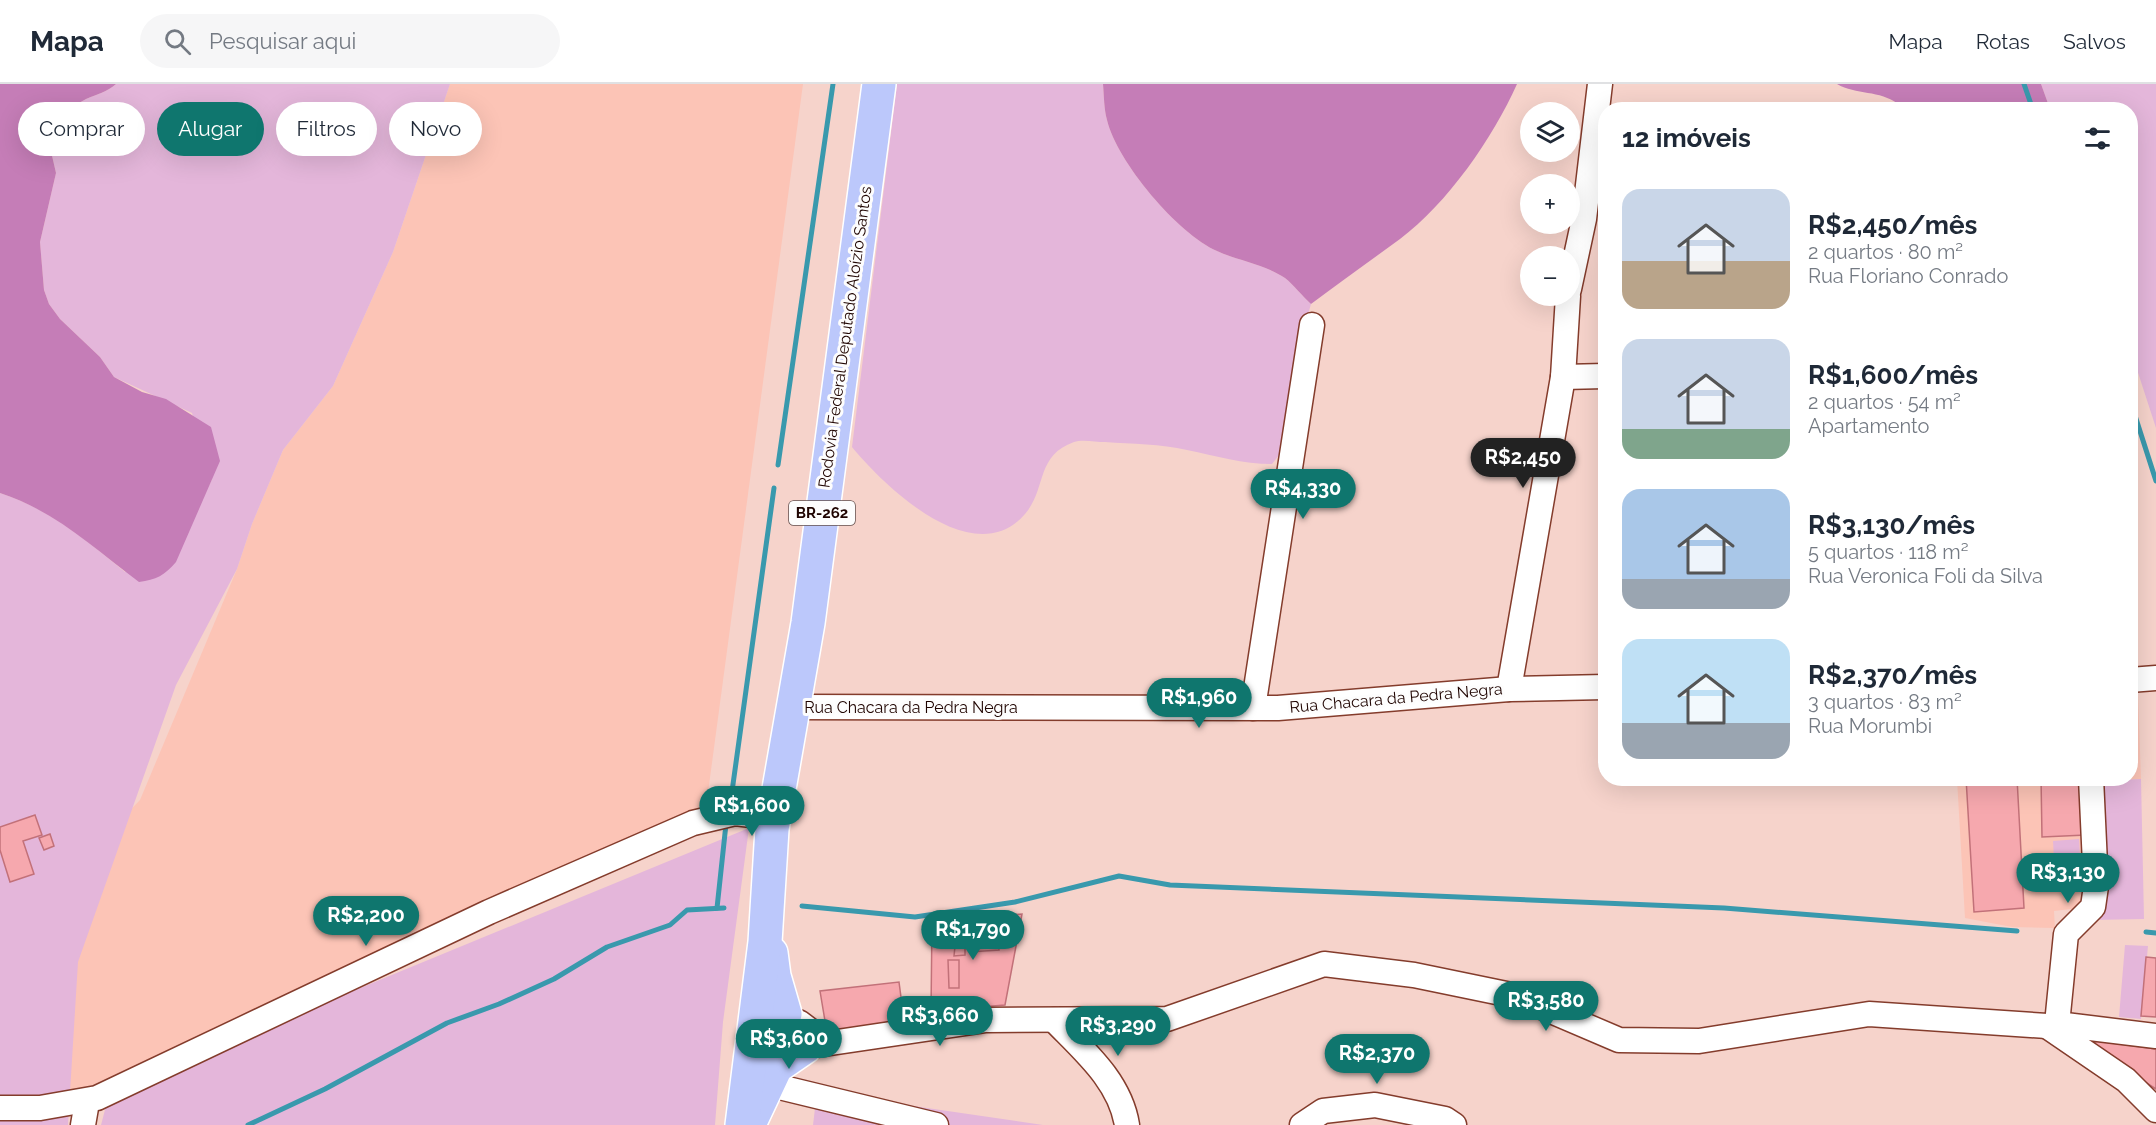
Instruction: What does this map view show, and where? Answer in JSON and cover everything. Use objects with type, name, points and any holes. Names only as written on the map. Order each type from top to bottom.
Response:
[{"type":"highway","name":"Rodovia Federal Deputado Aloízio Santos","points":[[742,1125],[746,1047],[762,1009],[773,823],[807,623],[879,84]]},
{"type":"highway","points":[[762,1009],[773,823]]},
{"type":"highway","points":[[750,1125],[776,1067],[815,1044]]},
{"type":"highway","points":[[729,1125],[746,1047]]},
{"type":"street","points":[[1578,246],[1584,219],[1600,84]]},
{"type":"street","points":[[1509,689],[1563,377],[1567,306]]},
{"type":"street","points":[[1253,708],[1312,325]]},
{"type":"street","points":[[1563,377],[1598,376]]},
{"type":"street","points":[[2138,679],[2156,678]]},
{"type":"street","name":"Rua Chacara da Pedra Negra","points":[[792,707],[1253,708],[1509,689],[1598,687]]},
{"type":"street","points":[[2052,1025],[2066,934],[2093,907],[2096,886],[2091,786]]},
{"type":"street","points":[[0,1108],[40,1108],[85,1113],[489,912],[693,824],[735,813],[773,823]]},
{"type":"street","points":[[746,1047],[767,1052],[986,1020],[1167,1018],[1324,964],[1413,975],[1516,996],[1619,1040],[1699,1041],[1869,1014],[2052,1025],[2156,1036]]},
{"type":"street","points":[[762,1009],[815,1044]]},
{"type":"street","points":[[1054,1020],[1100,1067],[1124,1104],[1128,1125]]},
{"type":"street","points":[[2052,1025],[2126,1080],[2156,1110]]},
{"type":"street","points":[[767,1084],[936,1125]]},
{"type":"street","points":[[1302,1125],[1323,1111],[1375,1105],[1445,1119],[1454,1125]]},
{"type":"shaded area","points":[[0,84],[116,84],[81,102],[18,102],[18,156],[52,156],[56,173],[40,242],[44,290],[49,304],[60,319],[100,357],[114,377],[142,392],[166,399],[211,427],[220,461],[176,562],[164,574],[139,582],[57,520],[0,493]]},
{"type":"shaded area","points":[[116,84],[450,84],[444,102],[389,102],[389,156],[426,156],[393,252],[333,386],[283,450],[252,524],[237,569],[176,685],[78,962],[68,1125],[0,1125],[0,493],[35,508],[67,526],[125,572],[185,537],[212,479],[192,413],[114,377],[100,357],[60,319],[49,304],[44,290],[40,242],[56,173],[52,156],[145,156],[145,102],[81,102]]},
{"type":"shaded area","points":[[450,84],[803,84],[705,815],[463,912],[116,1076],[81,1090],[50,1096],[66,876],[140,800],[237,569],[252,524],[283,450],[333,386],[393,252],[426,156],[482,156],[482,102],[444,102]]},
{"type":"shaded area","points":[[897,84],[1103,84],[1106,116],[1113,137],[1136,175],[1168,213],[1201,242],[1217,251],[1269,269],[1285,278],[1311,304],[1297,353],[1291,440],[1272,464],[1240,461],[1167,446],[1077,441],[1062,448],[1047,464],[1032,504],[1025,514],[1004,530],[981,534],[957,529],[932,518],[886,483],[867,464],[852,447]]},
{"type":"shaded area","points":[[1103,84],[1517,84],[1482,148],[1435,208],[1400,239],[1311,304],[1285,278],[1269,269],[1217,251],[1201,242],[1168,213],[1136,175],[1113,137],[1106,116]]},
{"type":"shaded area","points":[[1837,84],[2041,84],[2047,102],[1894,102],[1884,97]]},
{"type":"shaded area","points":[[2041,84],[2156,84],[2156,428],[2138,373],[2138,102],[2047,102]]},
{"type":"shaded area","points":[[2138,692],[2141,779],[2138,779]]},
{"type":"shaded area","points":[[2138,779],[2141,779],[2144,919],[2092,920],[2098,786],[2138,786]]},
{"type":"shaded area","points":[[1957,786],[2084,786],[2087,900],[2080,908],[2054,911],[2055,928],[2012,927],[1965,918]]},
{"type":"shaded area","points":[[749,828],[723,1022],[715,1125],[101,1125],[110,1091]]},
{"type":"shaded area","points":[[2079,839],[2080,856],[2054,859],[2053,841]]},
{"type":"shaded area","points":[[2125,945],[2148,946],[2141,1019],[2119,1017]]},
{"type":"shaded area","points":[[817,1092],[1043,1125],[813,1125]]},
{"type":"building","points":[[1966,786],[2017,786],[2024,908],[1974,912]]},
{"type":"building","points":[[2041,786],[2084,786],[2086,835],[2042,837]]},
{"type":"building","points":[[35,815],[42,835],[23,841],[34,874],[10,882],[0,850],[0,827]]},
{"type":"building","points":[[50,834],[54,846],[44,850],[39,838]]},
{"type":"building","points":[[1022,914],[1005,1005],[931,1011],[932,921]]},
{"type":"building","points":[[957,927],[965,927],[965,955],[954,956]]},
{"type":"building","points":[[998,939],[999,950],[970,952],[969,942]]},
{"type":"building","points":[[2146,957],[2156,958],[2156,1017],[2141,1016]]},
{"type":"building","points":[[948,960],[959,960],[959,988],[949,988]]},
{"type":"building","points":[[899,982],[904,1020],[827,1033],[820,991]]},
{"type":"building","points":[[2097,1041],[2156,1049],[2156,1089],[2093,1049],[2092,1045]]},
{"type":"waterway","points":[[778,465],[833,84]]},
{"type":"waterway","points":[[2024,84],[2030,102]]},
{"type":"waterway","points":[[2138,425],[2156,481]]},
{"type":"waterway","points":[[730,806],[774,488]]},
{"type":"waterway","points":[[717,908],[726,824]]},
{"type":"waterway","points":[[802,906],[915,917],[1015,902],[1119,876],[1170,885],[1724,908],[2017,931]]},
{"type":"waterway","points":[[248,1125],[325,1089],[447,1023],[499,1004],[554,979],[607,947],[670,925],[687,910],[724,908]]},
{"type":"waterway","points":[[2146,932],[2156,933]]}]
